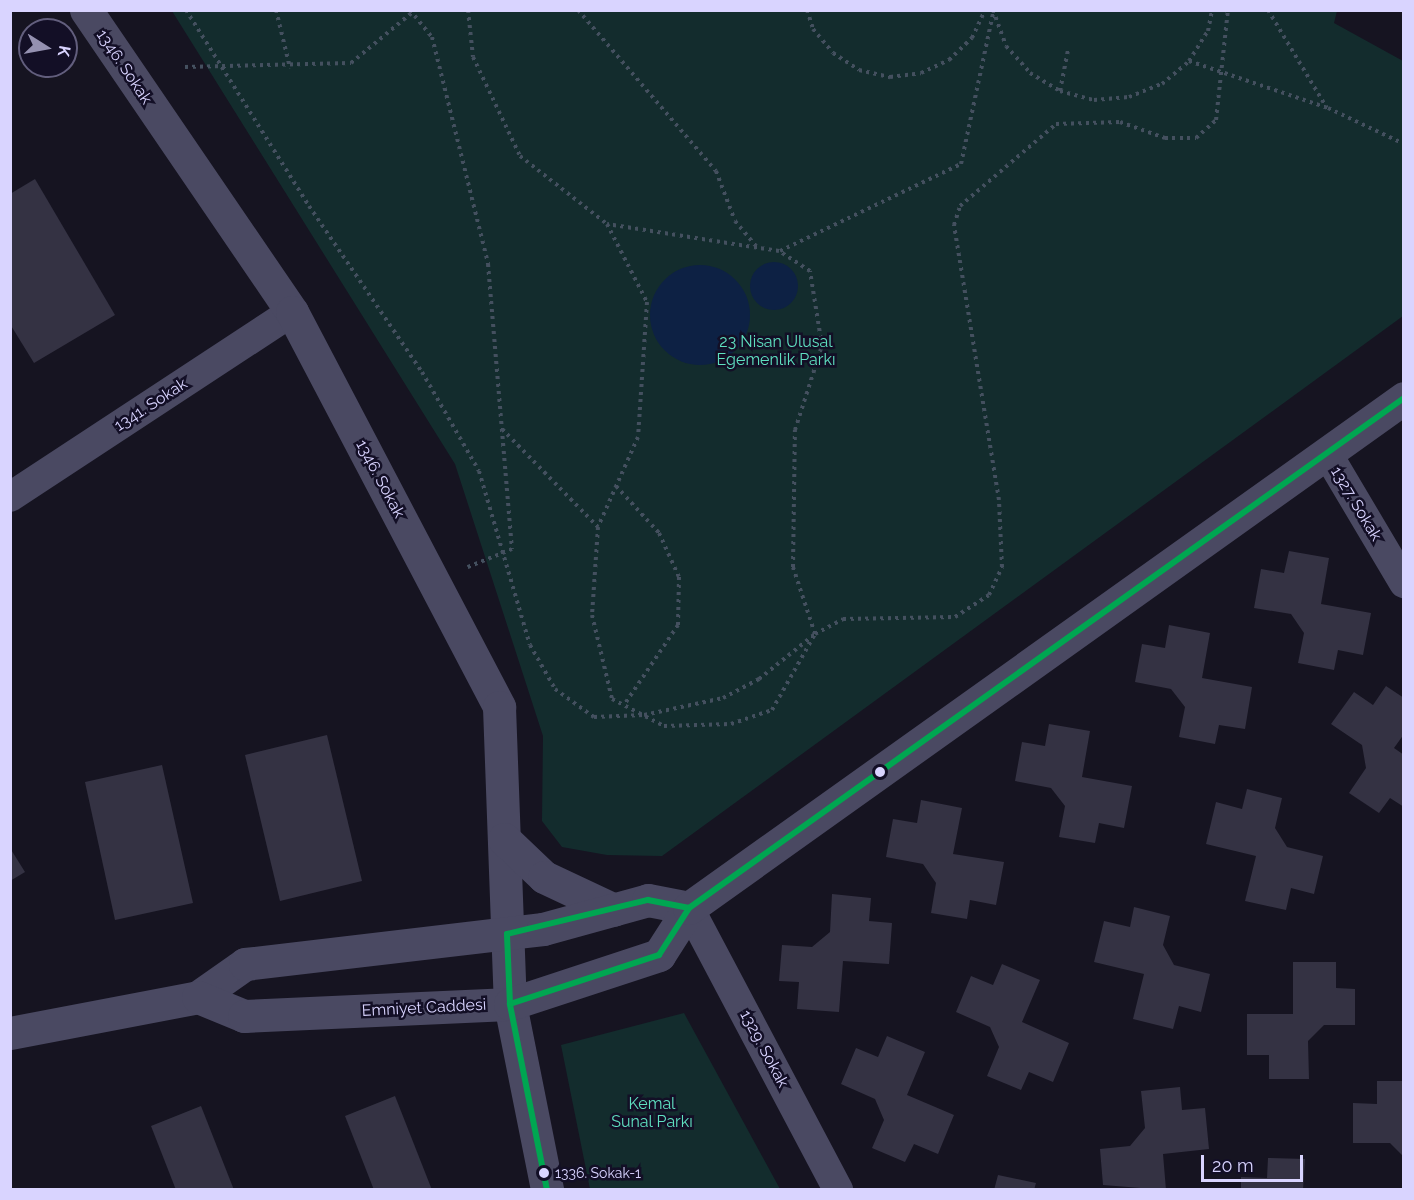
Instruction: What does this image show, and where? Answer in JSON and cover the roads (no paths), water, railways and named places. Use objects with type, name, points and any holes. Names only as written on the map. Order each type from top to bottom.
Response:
[{"type":"street","name":"1346. Sokak","points":[[86,10],[292,312],[499,707],[510,1004],[547,1190]]},
{"type":"street","name":"1341. Sokak","points":[[10,497],[292,312]]},
{"type":"street","name":"Emniyet Caddesi","points":[[198,997],[244,1016],[510,1004],[659,955],[689,908],[1328,455],[1404,398]]},
{"type":"street","name":"1327. Sokak","points":[[1328,455],[1404,582]]},
{"type":"street","points":[[504,839],[544,877],[614,910]]},
{"type":"street","points":[[10,1033],[198,997],[245,964],[543,929],[648,900],[689,908]]},
{"type":"street","name":"1329. Sokak","points":[[689,908],[838,1190]]},
{"type":"water","points":[[774,262],[791,269],[798,286],[791,303],[774,310],[757,303],[750,286],[757,269]]},
{"type":"water","points":[[700,265],[728,273],[742,287],[750,315],[742,343],[728,357],[700,365],[672,357],[658,343],[650,315],[658,287],[672,273]]},
{"type":"place","name":"1336. Sokak-1","points":[[544,1173]]},
{"type":"park label","name":"23 Nisan Ulusal Egemenlik Parkı","points":[[776,351]]},
{"type":"park label","name":"Kemal Sunal Parkı","points":[[652,1113]]}]
